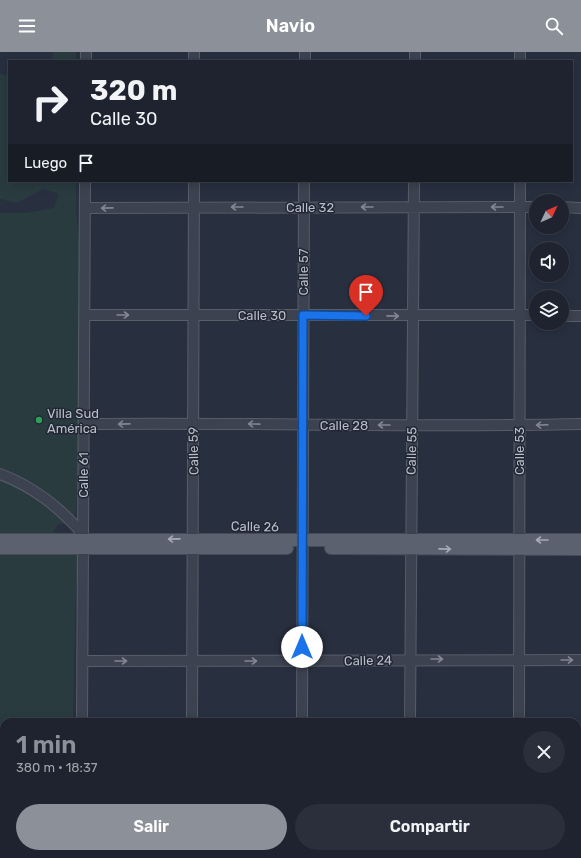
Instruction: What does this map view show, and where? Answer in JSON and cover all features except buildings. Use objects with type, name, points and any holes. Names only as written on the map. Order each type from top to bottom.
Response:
[{"type":"main road","name":"Calle 26","points":[[0,540],[194,544],[519,545],[581,549]]},
{"type":"main road","name":"Calle 26","points":[[519,545],[581,540]]},
{"type":"main road","name":"Calle 26","points":[[0,548],[83,541]]},
{"type":"street","name":"Calle 61","points":[[82,718],[85,182]]},
{"type":"street","name":"Calle 59","points":[[192,718],[194,544],[192,315],[194,182]]},
{"type":"street","name":"Calle 57","points":[[302,718],[304,182]]},
{"type":"street","name":"Calle 55","points":[[410,718],[410,544],[414,182]]},
{"type":"street","name":"Calle 53","points":[[519,718],[520,182]]},
{"type":"street","name":"Calle 32","points":[[85,208],[529,207]]},
{"type":"street","points":[[569,207],[581,208]]},
{"type":"street","name":"Calle 30","points":[[84,315],[303,315],[413,317],[529,316]]},
{"type":"street","points":[[569,316],[581,316]]},
{"type":"street","name":"Calle 28","points":[[84,424],[193,423],[519,426],[581,424]]},
{"type":"street","points":[[0,474],[17,480],[45,497],[66,515],[83,541]]},
{"type":"street","name":"Calle 24","points":[[82,661],[302,661],[410,659],[581,660]]},
{"type":"shaded area","points":[[53,52],[76,52],[76,60],[51,60]]},
{"type":"shaded area","points":[[0,74],[8,75],[8,182],[76,182],[76,210],[83,278],[76,514],[65,524],[58,524],[53,532],[81,535],[0,536],[0,213],[26,213],[54,208],[59,194],[43,189],[17,203],[0,199]]},
{"type":"shaded area","points":[[0,552],[75,552],[79,554],[78,581],[76,582],[73,718],[0,718]]},
{"type":"place","name":"Villa Sud América","points":[[39,420]]},
{"type":"route","points":[[302,647],[303,315],[366,316]]}]
